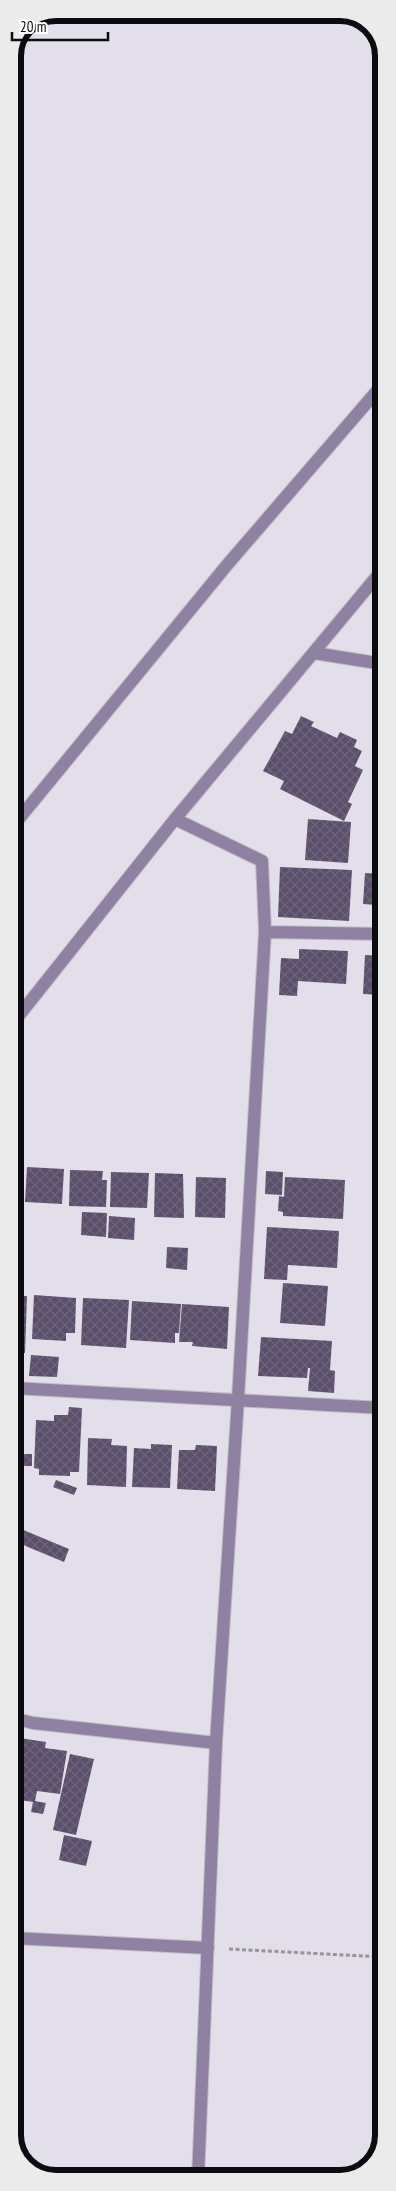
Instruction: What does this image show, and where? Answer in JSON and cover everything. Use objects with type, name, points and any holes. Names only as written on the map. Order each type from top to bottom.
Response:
[{"type":"street","points":[[21,816],[227,565],[374,394]]},
{"type":"street","points":[[21,1012],[175,819],[374,580]]},
{"type":"street","points":[[314,653],[374,663]]},
{"type":"street","points":[[175,819],[262,862],[265,932],[216,1743],[198,2170]]},
{"type":"street","points":[[265,932],[374,934]]},
{"type":"street","points":[[22,1388],[375,1408]]},
{"type":"street","points":[[22,1720],[216,1743]]},
{"type":"street","points":[[22,1938],[208,1948]]},
{"type":"path","points":[[208,1948],[375,1957]]},
{"type":"building","points":[[301,716],[314,722],[311,726],[337,738],[340,732],[357,740],[354,747],[362,751],[355,766],[363,770],[348,802],[352,804],[344,821],[280,789],[284,781],[263,771],[285,731],[292,734]]},
{"type":"building","points":[[308,819],[351,822],[348,863],[305,860]]},
{"type":"building","points":[[280,867],[352,870],[349,921],[278,917]]},
{"type":"building","points":[[365,873],[374,874],[374,905],[363,904]]},
{"type":"building","points":[[299,949],[348,951],[346,984],[298,981],[297,996],[279,995],[281,958],[299,959]]},
{"type":"building","points":[[365,955],[374,956],[374,995],[363,994]]},
{"type":"building","points":[[27,1167],[64,1169],[62,1204],[25,1202]]},
{"type":"building","points":[[70,1170],[103,1171],[102,1180],[107,1180],[106,1207],[69,1206]]},
{"type":"building","points":[[266,1171],[283,1172],[282,1195],[265,1194]]},
{"type":"building","points":[[111,1172],[149,1173],[147,1208],[110,1207]]},
{"type":"building","points":[[155,1173],[183,1174],[184,1218],[154,1217]]},
{"type":"building","points":[[22,1175],[23,1175],[22,1203]]},
{"type":"building","points":[[196,1177],[226,1178],[225,1218],[195,1217]]},
{"type":"building","points":[[285,1177],[345,1180],[343,1219],[283,1216],[283,1212],[278,1211],[279,1196],[284,1197]]},
{"type":"building","points":[[82,1212],[107,1213],[106,1237],[81,1235]]},
{"type":"building","points":[[109,1216],[135,1218],[134,1240],[108,1238]]},
{"type":"building","points":[[267,1227],[339,1231],[337,1268],[288,1265],[287,1280],[264,1279]]},
{"type":"building","points":[[167,1247],[188,1248],[187,1270],[166,1268]]},
{"type":"building","points":[[283,1283],[328,1286],[325,1326],[280,1323]]},
{"type":"building","points":[[34,1295],[76,1298],[75,1333],[66,1333],[66,1341],[32,1339]]},
{"type":"building","points":[[22,1296],[27,1296],[25,1353],[22,1353]]},
{"type":"building","points":[[83,1298],[129,1300],[126,1348],[81,1345]]},
{"type":"building","points":[[132,1301],[181,1304],[179,1333],[175,1333],[175,1343],[130,1340]]},
{"type":"building","points":[[182,1304],[229,1307],[227,1349],[192,1346],[193,1342],[179,1342]]},
{"type":"building","points":[[261,1337],[332,1341],[330,1370],[335,1371],[334,1393],[308,1391],[310,1368],[308,1368],[307,1378],[258,1376]]},
{"type":"building","points":[[31,1355],[59,1357],[57,1377],[29,1376]]},
{"type":"building","points":[[69,1407],[82,1408],[79,1472],[70,1472],[70,1476],[39,1475],[39,1469],[34,1468],[36,1420],[54,1421],[54,1415],[68,1415]]},
{"type":"building","points":[[88,1438],[112,1439],[111,1445],[127,1446],[126,1487],[87,1485]]},
{"type":"building","points":[[151,1444],[172,1445],[170,1488],[132,1487],[134,1448],[151,1449]]},
{"type":"building","points":[[196,1445],[217,1446],[215,1491],[177,1489],[179,1450],[195,1450]]},
{"type":"building","points":[[24,1454],[32,1454],[32,1466],[24,1466]]},
{"type":"building","points":[[56,1480],[77,1488],[74,1495],[53,1487]]},
{"type":"building","points":[[22,1529],[69,1549],[64,1562],[22,1544]]},
{"type":"building","points":[[22,1738],[46,1742],[45,1748],[67,1751],[60,1794],[37,1791],[35,1801],[46,1803],[43,1814],[31,1812],[33,1802],[22,1800]]},
{"type":"building","points":[[70,1754],[94,1759],[76,1835],[53,1830]]},
{"type":"building","points":[[64,1835],[92,1841],[86,1866],[59,1860]]}]
